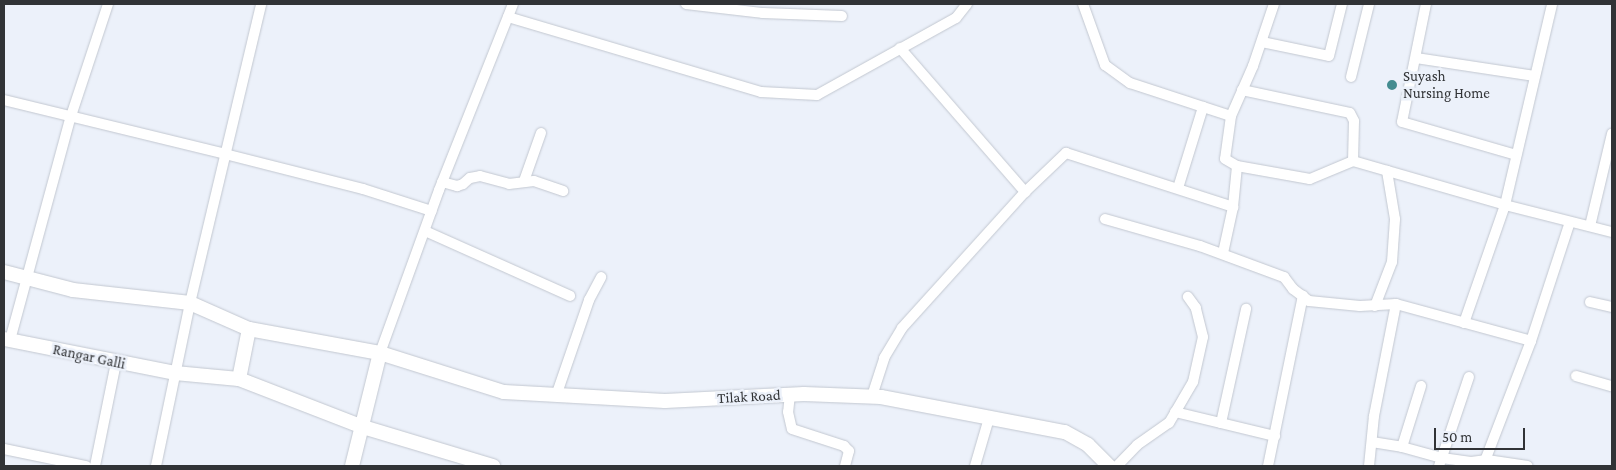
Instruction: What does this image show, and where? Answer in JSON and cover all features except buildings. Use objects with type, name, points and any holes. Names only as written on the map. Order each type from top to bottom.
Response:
[{"type":"street","points":[[7,340],[26,279],[71,116],[108,4]]},
{"type":"street","points":[[156,466],[190,303],[261,4]]},
{"type":"street","points":[[352,466],[380,354],[442,182],[513,4]]},
{"type":"street","points":[[686,4],[773,9],[842,16]]},
{"type":"street","points":[[508,17],[760,92],[817,95],[956,18],[967,4]]},
{"type":"street","points":[[1083,4],[1105,65],[1130,83],[1231,116]]},
{"type":"street","points":[[1274,4],[1262,42],[1231,116],[1225,158],[1237,166],[1310,179],[1353,161],[1504,205],[1612,232]]},
{"type":"street","points":[[1262,42],[1329,56],[1342,4]]},
{"type":"street","points":[[1351,77],[1369,4]]},
{"type":"street","points":[[1426,4],[1402,122],[1516,155]]},
{"type":"street","points":[[1464,323],[1504,205],[1552,4]]},
{"type":"street","points":[[900,48],[1025,192]]},
{"type":"street","points":[[1416,58],[1535,76]]},
{"type":"street","points":[[1242,90],[1350,113],[1354,121],[1353,161]]},
{"type":"street","points":[[4,100],[363,189],[432,211]]},
{"type":"street","points":[[1178,188],[1204,107]]},
{"type":"street","points":[[524,181],[541,133]]},
{"type":"street","points":[[1590,226],[1612,134]]},
{"type":"street","points":[[872,396],[884,358],[902,328],[1025,192],[1066,153],[1233,207]]},
{"type":"street","points":[[1223,254],[1233,207],[1237,166]]},
{"type":"street","points":[[1375,306],[1392,262],[1395,219],[1387,171]]},
{"type":"street","points":[[442,182],[457,186],[464,184],[470,178],[480,176],[509,184],[534,181],[563,191]]},
{"type":"street","points":[[1105,219],[1223,254],[1284,277],[1293,289],[1309,301],[1375,306],[1396,304],[1531,342]]},
{"type":"street","points":[[1485,463],[1531,342],[1570,222]]},
{"type":"street","points":[[425,231],[570,296]]},
{"type":"street","name":"Tilak Road","points":[[4,272],[73,290],[190,303],[249,329],[380,354],[504,392],[665,401],[790,394],[872,396],[1065,432],[1083,441],[1109,466]]},
{"type":"street","points":[[556,396],[589,300],[601,276]]},
{"type":"street","points":[[1268,466],[1303,296]]},
{"type":"street","points":[[1116,466],[1137,445],[1169,423],[1193,382],[1203,337],[1196,308],[1188,297]]},
{"type":"street","points":[[1590,302],[1612,307]]},
{"type":"street","points":[[1369,466],[1374,416],[1396,304]]},
{"type":"street","points":[[1222,423],[1246,309]]},
{"type":"street","points":[[239,379],[249,329]]},
{"type":"street","name":"Rangar Galli","points":[[7,340],[116,363],[175,373],[239,379],[363,427],[493,466]]},
{"type":"street","points":[[95,466],[116,363]]},
{"type":"street","points":[[1576,376],[1612,386]]},
{"type":"street","points":[[1441,462],[1469,377]]},
{"type":"street","points":[[1402,447],[1421,386]]},
{"type":"street","points":[[790,394],[788,412],[792,429],[844,446],[849,451],[845,466]]},
{"type":"street","points":[[1175,412],[1275,436]]},
{"type":"street","points":[[975,466],[989,418]]},
{"type":"street","points":[[1372,442],[1402,447],[1441,462],[1528,466]]},
{"type":"street","points":[[4,461],[5,450],[53,463],[86,466]]},
{"type":"place","name":"Suyash Nursing Home","points":[[1392,85]]}]
